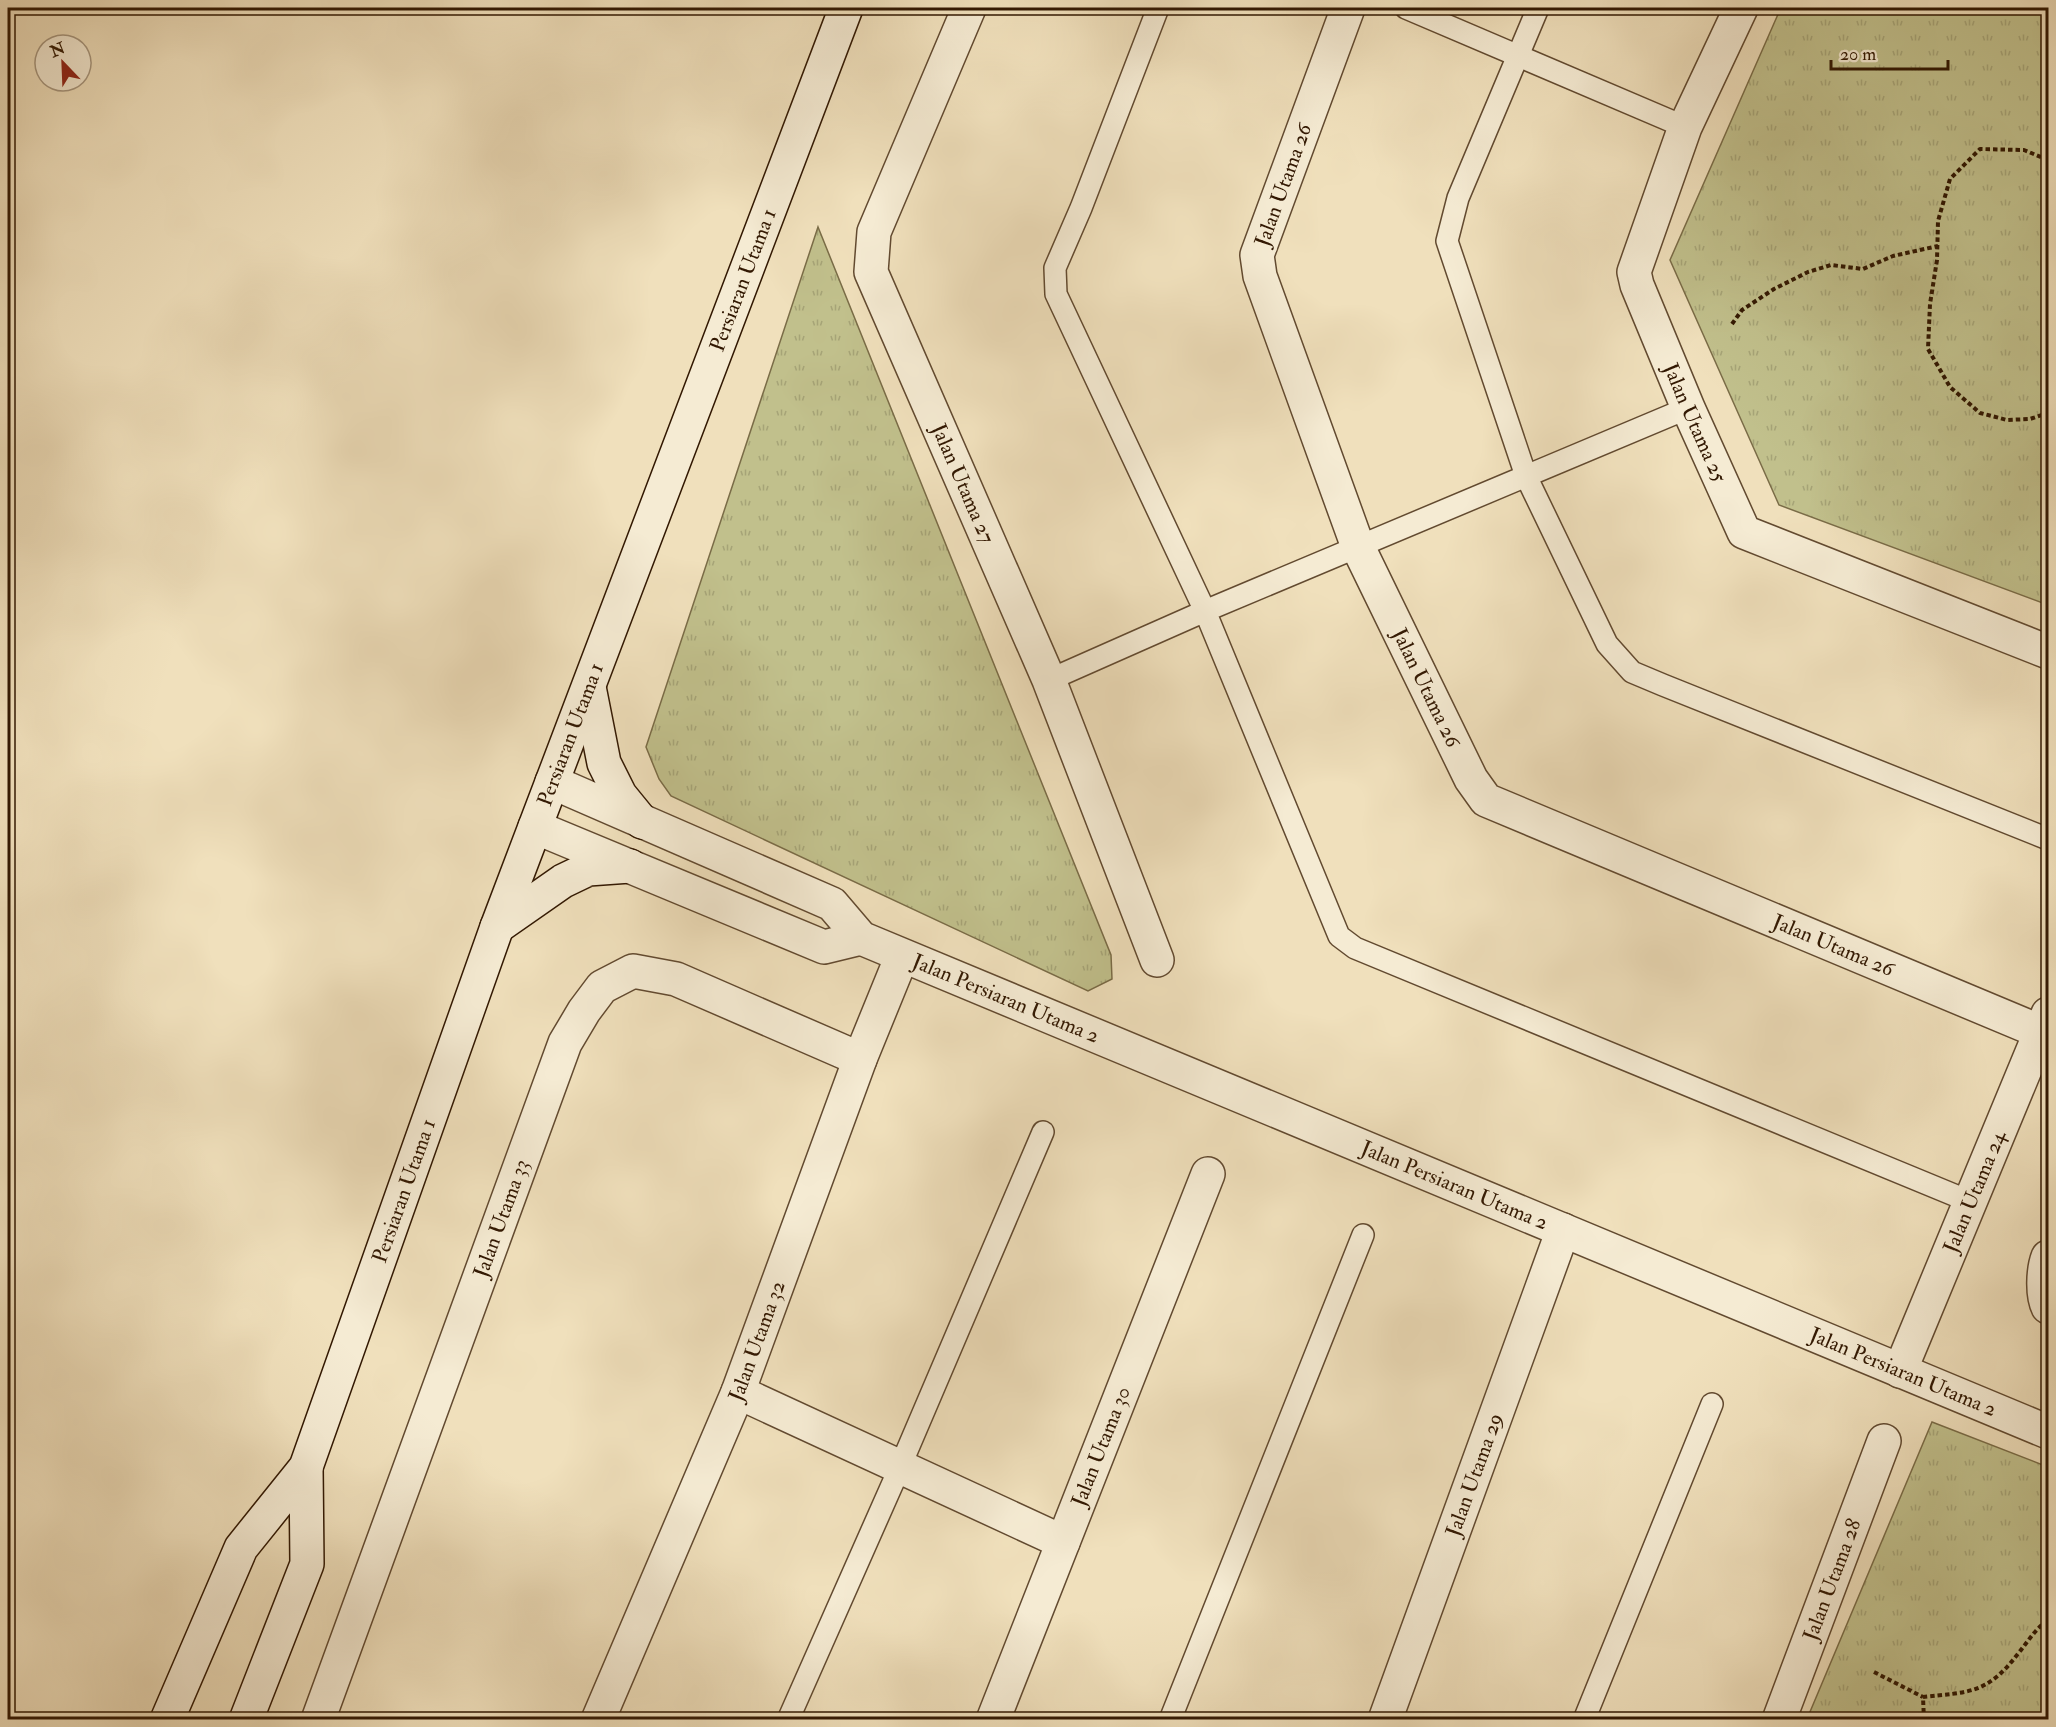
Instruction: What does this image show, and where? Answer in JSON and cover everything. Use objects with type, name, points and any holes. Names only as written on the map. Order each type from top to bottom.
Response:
[{"type":"street","name":"Persiaran Utama 1","points":[[167,1719],[242,1548],[306,1467],[497,927],[846,8]]},
{"type":"street","name":"Jalan Utama 27","points":[[969,8],[874,232],[872,272],[1049,680],[1156,960]]},
{"type":"street","name":"Jalan Utama 26","points":[[1348,8],[1257,255],[1260,276],[1358,547],[1471,779],[1486,800],[2045,1023]]},
{"type":"street","name":"Jalan Utama 25","points":[[1741,8],[1685,127],[1634,272],[1637,285],[1688,408],[1743,532],[2049,652]]},
{"type":"street","points":[[589,687],[604,763],[620,795],[642,822]]},
{"type":"street","name":"Jalan Persiaran Utama 2","points":[[552,782],[832,904],[861,938],[902,956],[2049,1432]]},
{"type":"street","points":[[535,827],[824,946],[861,938]]},
{"type":"street","points":[[497,927],[563,881],[588,869],[630,866]]},
{"type":"street","name":"Jalan Utama 32","points":[[598,1719],[738,1392],[860,1059],[902,956]]},
{"type":"street","name":"Jalan Utama 33","points":[[318,1719],[565,1042],[602,987],[633,971],[676,979],[860,1059]]},
{"type":"street","name":"Jalan Utama 24","points":[[1900,1371],[2045,1023]]},
{"type":"street","name":"Jalan Utama 30","points":[[993,1719],[1208,1174]]},
{"type":"street","name":"Jalan Utama 29","points":[[1385,1719],[1563,1230]]},
{"type":"street","points":[[2049,1257],[2046,1264],[2045,1301],[2049,1307]]},
{"type":"street","points":[[738,1392],[1063,1542]]},
{"type":"street","name":"Jalan Utama 28","points":[[1779,1719],[1884,1441]]},
{"type":"street","name":"Persiaran Utama 1","points":[[246,1719],[308,1564],[306,1467]]},
{"type":"lane","points":[[1158,8],[1081,208],[1055,268],[1056,294],[1205,611],[1339,936],[1355,948],[1971,1202]]},
{"type":"lane","points":[[1406,8],[1685,127]]},
{"type":"lane","points":[[1538,8],[1458,198],[1447,241],[1526,476],[1607,644],[1632,672],[2049,839]]},
{"type":"lane","points":[[1049,680],[1205,611],[1688,408]]},
{"type":"lane","points":[[788,1719],[900,1467],[1043,1132]]},
{"type":"lane","points":[[1170,1719],[1363,1235]]},
{"type":"lane","points":[[1584,1719],[1712,1404]]},
{"type":"path","points":[[2049,160],[2024,150],[1980,149],[1950,179],[1938,221],[1938,246],[1930,304],[1928,349],[1950,387],[1980,413],[2007,420],[2030,419],[2049,413]]},
{"type":"path","points":[[1732,324],[1743,310],[1774,289],[1809,272],[1831,265],[1863,268],[1893,256],[1938,246]]},
{"type":"path","points":[[1874,1672],[1923,1696],[1972,1692],[1986,1686],[2005,1671],[2033,1634],[2049,1620]]},
{"type":"path","points":[[1923,1696],[1923,1719]]},
{"type":"green space","points":[[1788,8],[2048,8],[2048,605],[1779,505],[1670,260],[1779,12]]},
{"type":"green space","points":[[818,227],[1111,955],[1112,979],[1088,991],[671,796],[659,779],[646,747]]},
{"type":"green space","points":[[1932,1422],[2048,1467],[2048,1719],[1807,1719]]}]
